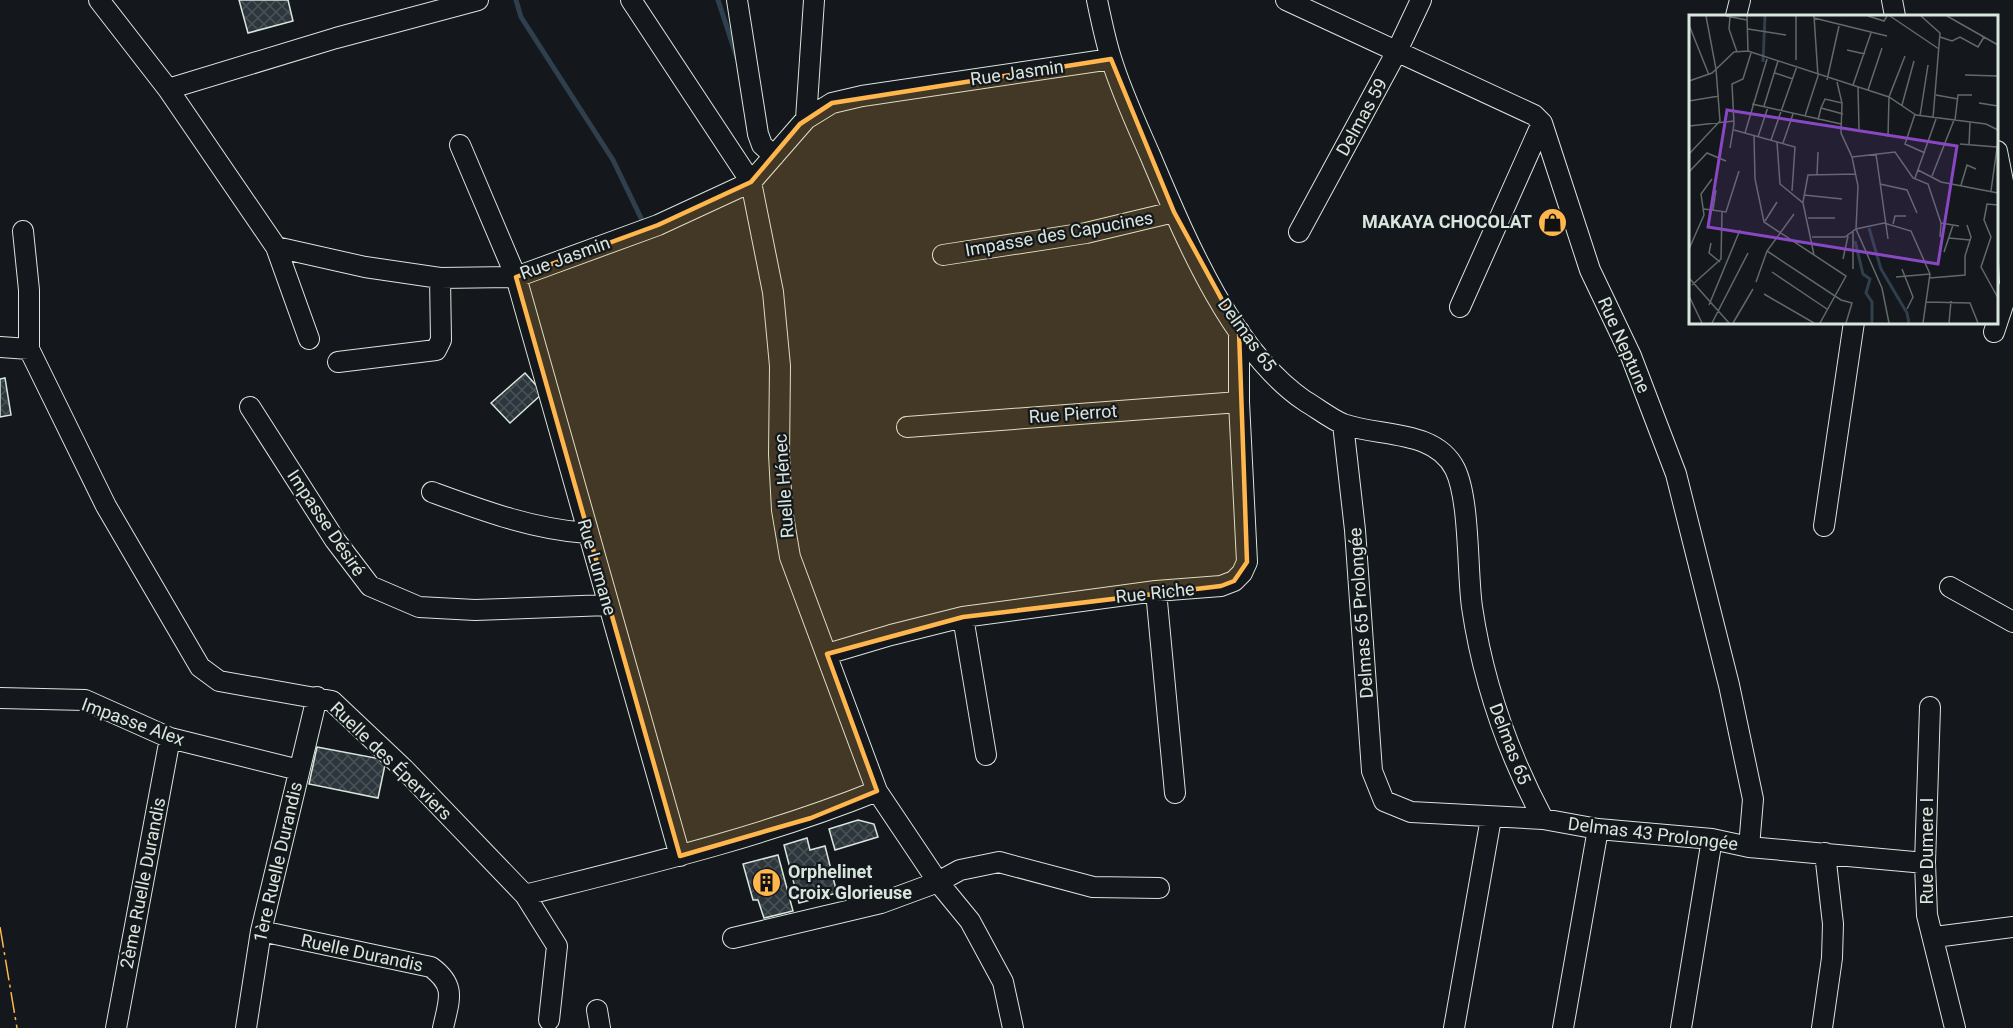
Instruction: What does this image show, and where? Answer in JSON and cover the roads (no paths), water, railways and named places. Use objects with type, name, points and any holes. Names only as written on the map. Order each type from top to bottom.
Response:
[{"type":"street","points":[[99,0],[168,89],[276,247],[309,339]]},
{"type":"street","points":[[168,89],[336,38],[478,0]]},
{"type":"street","name":"Ruelle Hénec","points":[[631,0],[751,183],[773,292],[780,366],[779,454],[782,510],[790,556],[877,791],[938,882],[970,921],[1003,982],[1013,1028]]},
{"type":"street","points":[[737,0],[758,134],[762,146],[774,156]]},
{"type":"street","points":[[806,119],[814,0]]},
{"type":"street","name":"Delmas 65","points":[[1097,0],[1111,59],[1174,212],[1208,279],[1239,331],[1267,369],[1303,400],[1343,424],[1426,442],[1443,453],[1455,469],[1462,498],[1472,606],[1483,668],[1524,783],[1543,819]]},
{"type":"street","points":[[1286,0],[1396,53],[1534,115],[1542,123],[1460,307]]},
{"type":"street","name":"Delmas 59","points":[[1299,232],[1396,53],[1421,0]]},
{"type":"street","points":[[1736,15],[1740,0]]},
{"type":"street","points":[[1892,0],[1895,15]]},
{"type":"street","name":"Rue Jasmin","points":[[276,247],[365,267],[440,278],[516,277],[658,225],[751,183],[806,119],[832,103],[862,96],[1111,59]]},
{"type":"street","name":"Rue Neptune","points":[[1542,123],[1590,270],[1632,356],[1676,474],[1729,685],[1753,800],[1749,847]]},
{"type":"street","name":"Rue Lumane","points":[[460,145],[516,277],[680,856]]},
{"type":"street","points":[[1998,156],[2006,197],[2010,284],[1998,321]]},
{"type":"street","name":"Impasse des Capucines","points":[[943,255],[1086,233],[1174,212]]},
{"type":"street","name":"Ruelle des Éperviers","points":[[23,231],[29,290],[29,349],[106,506],[200,668],[219,681],[332,701],[404,769],[525,895],[557,946],[549,1020]]},
{"type":"street","points":[[338,362],[436,350],[441,340],[440,278]]},
{"type":"street","points":[[1824,526],[1854,324]]},
{"type":"street","points":[[1994,333],[1997,324]]},
{"type":"street","name":"Rue Riche","points":[[827,654],[963,617],[1156,591],[1221,586],[1234,581],[1242,573],[1247,562],[1239,402],[1239,331]]},
{"type":"street","points":[[0,347],[29,349]]},
{"type":"street","name":"Rue Pierrot","points":[[907,427],[1239,402]]},
{"type":"street","name":"Impasse Désiré","points":[[250,407],[335,540],[370,586],[419,607],[475,610],[608,605]]},
{"type":"street","name":"Delmas 65 Prolongée","points":[[1343,424],[1355,530],[1372,771],[1384,801]]},
{"type":"street","points":[[432,492],[508,520],[554,531],[587,533]]},
{"type":"street","points":[[1950,587],[2013,622]]},
{"type":"street","points":[[1156,591],[1175,793]]},
{"type":"street","points":[[963,617],[986,754]]},
{"type":"street","name":"1ère Ruelle Durandis","points":[[246,1028],[261,931],[317,697]]},
{"type":"street","name":"Impasse Alex","points":[[0,698],[85,700],[170,738],[299,770]]},
{"type":"street","name":"Rue Dumere I","points":[[1930,707],[1925,863],[1927,915],[1935,937],[1955,1028]]},
{"type":"street","name":"2ème Ruelle Durandis","points":[[116,1028],[170,738]]},
{"type":"street","points":[[525,895],[680,856],[811,818],[877,791]]},
{"type":"street","name":"Delmas 43 Prolongée","points":[[1384,801],[1411,812],[1543,819],[1598,829],[1712,839],[1749,847],[1925,863]]},
{"type":"street","points":[[1454,1028],[1491,818]]},
{"type":"street","points":[[1563,1028],[1598,829]]},
{"type":"street","points":[[1681,1028],[1712,839]]},
{"type":"street","points":[[1822,1028],[1832,958],[1833,924],[1825,853]]},
{"type":"street","points":[[733,938],[881,903],[938,882],[960,870],[999,862],[1094,887],[1160,888]]},
{"type":"street","points":[[1935,937],[2013,927]]},
{"type":"street","name":"Ruelle Durandis","points":[[261,931],[431,967],[444,976],[451,992],[443,1028]]},
{"type":"waterway","points":[[516,0],[521,17],[613,160],[641,218]]},
{"type":"waterway","points":[[718,0],[737,58]]},
{"type":"place","name":"MAKAYA CHOCOLAT","points":[[1553,222]]},
{"type":"place","name":"Orphelinet Croix Glorieuse","points":[[767,882]]}]
